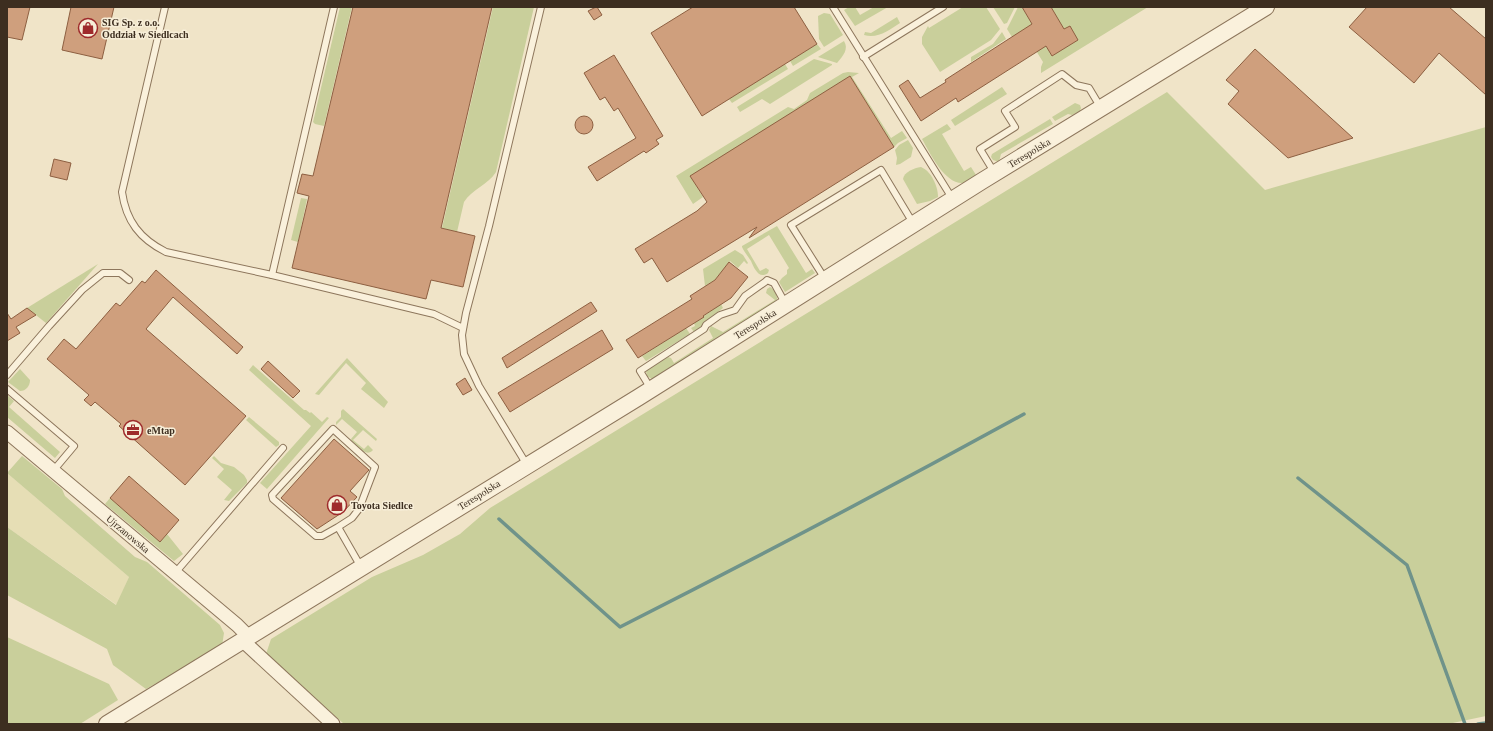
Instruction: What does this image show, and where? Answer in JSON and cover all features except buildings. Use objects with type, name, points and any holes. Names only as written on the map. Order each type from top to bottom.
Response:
[{"type":"street","name":"Terespolska","points":[[107,724],[651,389],[995,173],[1102,109],[1266,7]]},
{"type":"street","name":"Ujrzanowska","points":[[7,432],[237,625],[245,638],[333,724]]},
{"type":"lane","points":[[165,7],[122,192],[129,217],[140,235],[152,246],[166,252],[434,314],[463,328]]},
{"type":"lane","points":[[272,276],[334,7]]},
{"type":"lane","points":[[527,465],[478,386],[464,354],[462,335],[541,7]]},
{"type":"lane","points":[[833,7],[953,199]]},
{"type":"lane","points":[[864,57],[943,7]]},
{"type":"lane","points":[[995,173],[980,149],[1015,127],[1005,111],[1062,74],[1076,85],[1089,88],[1102,109]]},
{"type":"lane","points":[[826,280],[791,225],[881,170],[914,224]]},
{"type":"lane","points":[[7,375],[82,290],[103,273],[120,272],[129,280]]},
{"type":"lane","points":[[651,389],[640,371],[704,330],[706,325],[720,315],[735,310],[745,296],[767,280],[774,283],[786,305]]},
{"type":"lane","points":[[7,389],[74,446],[53,471]]},
{"type":"lane","points":[[333,429],[375,467],[359,509],[352,518],[338,527],[322,536],[316,536],[273,499],[272,495],[333,429]]},
{"type":"lane","points":[[175,573],[283,448]]},
{"type":"lane","points":[[338,527],[361,567]]},
{"type":"shaded area","points":[[7,473],[129,577],[117,605],[7,527]]},
{"type":"green space","points":[[340,7],[352,7],[324,126],[313,122]]},
{"type":"green space","points":[[493,7],[534,7],[496,172],[464,202],[457,232],[442,228]]},
{"type":"green space","points":[[849,7],[855,7],[860,15],[874,7],[888,7],[855,26],[844,10]]},
{"type":"green space","points":[[963,7],[986,7],[1000,29],[991,40],[940,72],[922,44],[922,37],[928,26],[929,28]]},
{"type":"green space","points":[[993,7],[1015,7],[1007,23],[1004,24]]},
{"type":"green space","points":[[1018,7],[1022,7],[1037,33],[1029,38],[1023,30],[1012,37],[1007,29]]},
{"type":"green space","points":[[1051,7],[1148,7],[1041,73],[1043,62],[1035,49],[1044,43],[1052,56],[1078,40],[1062,31],[1059,21]]},
{"type":"green space","points":[[824,13],[830,14],[843,35],[824,47],[819,39],[818,16]]},
{"type":"green space","points":[[897,17],[900,23],[887,31],[874,36],[864,35],[865,32],[871,33]]},
{"type":"green space","points":[[1002,32],[1006,39],[971,62],[971,57],[993,44]]},
{"type":"green space","points":[[844,41],[846,50],[837,63],[818,57]]},
{"type":"green space","points":[[817,44],[821,49],[793,66],[790,61]]},
{"type":"green space","points":[[814,59],[832,65],[770,104],[762,99],[740,112],[737,107]]},
{"type":"green space","points":[[785,64],[788,69],[732,103],[729,99]]},
{"type":"green space","points":[[843,73],[859,73],[852,77],[891,138],[902,131],[907,138],[894,147],[850,76],[691,177],[703,197],[693,204],[676,176],[788,107],[794,109],[807,100],[810,93]]},
{"type":"green space","points":[[1002,87],[1007,94],[955,126],[951,120]]},
{"type":"green space","points":[[1167,92],[1265,190],[1486,127],[1486,716],[1448,724],[344,724],[266,654],[271,639],[372,577],[423,555],[460,534],[490,508]]},
{"type":"green space","points":[[1075,103],[1080,105],[1080,111],[1072,115],[1068,114],[1055,121],[1052,117]]},
{"type":"green space","points":[[1050,119],[1053,124],[1001,154],[999,162],[993,160],[991,157],[992,154]]},
{"type":"green space","points":[[947,124],[951,129],[942,134],[964,171],[971,167],[976,175],[964,183],[955,182],[944,173],[933,159],[922,139]]},
{"type":"green space","points":[[908,140],[913,148],[911,157],[896,165],[897,158],[895,150],[899,145]]},
{"type":"green space","points":[[921,167],[931,175],[937,188],[938,197],[930,201],[917,204],[903,179],[905,174],[915,168]]},
{"type":"green space","points":[[301,198],[307,199],[298,242],[291,240]]},
{"type":"green space","points":[[777,226],[806,273],[812,269],[815,273],[785,292],[779,282],[787,274],[787,270],[789,268],[769,235],[747,249],[760,271],[766,268],[769,270],[765,275],[757,272],[742,247]]},
{"type":"green space","points":[[735,250],[743,255],[748,263],[747,264],[744,261],[738,268],[730,261],[715,280],[705,286],[703,269]]},
{"type":"green space","points":[[98,264],[46,323],[27,308]]},
{"type":"green space","points":[[770,287],[776,293],[777,302],[656,378],[652,379],[647,376],[646,371],[648,369],[668,357],[671,358],[674,363],[713,338],[709,330],[711,326],[723,332],[775,300],[766,293],[767,289]]},
{"type":"green space","points":[[721,304],[723,308],[703,323],[702,327],[694,332],[691,328],[695,326],[694,323]]},
{"type":"green space","points":[[686,328],[690,334],[646,361],[642,356]]},
{"type":"green space","points":[[347,358],[388,402],[384,408],[361,389],[366,383],[346,363],[319,395],[315,394]]},
{"type":"green space","points":[[253,365],[304,410],[310,413],[311,412],[322,422],[327,417],[329,418],[267,489],[260,483],[311,426],[249,370]]},
{"type":"green space","points":[[20,369],[30,380],[27,388],[20,391],[8,382]]},
{"type":"green space","points":[[7,395],[14,401],[9,407],[60,452],[55,458],[7,417]]},
{"type":"green space","points":[[343,409],[377,439],[376,441],[363,430],[353,440],[364,449],[368,445],[373,450],[368,453],[365,452],[352,441],[351,439],[357,432],[342,419],[336,425],[336,422],[341,417],[341,411]]},
{"type":"green space","points":[[249,417],[279,442],[279,445],[276,447],[246,420]]},
{"type":"green space","points":[[22,456],[62,489],[65,496],[135,557],[147,562],[220,625],[224,633],[222,646],[146,689],[113,665],[107,649],[7,595],[7,527],[116,605],[129,577],[7,473]]},
{"type":"green space","points":[[214,456],[221,463],[234,467],[244,475],[247,480],[247,483],[229,501],[224,500],[232,490],[217,477],[224,469],[212,458]]},
{"type":"green space","points":[[110,498],[160,542],[167,534],[183,554],[174,561],[105,504]]},
{"type":"green space","points":[[7,637],[109,684],[118,700],[80,724],[7,724]]},
{"type":"waterway","points":[[499,519],[620,627],[823,522],[1024,414]]},
{"type":"waterway","points":[[1298,478],[1407,565],[1465,724]]},
{"type":"waterway","points":[[1478,724],[1486,723]]},
{"type":"place","name":"SIG Sp. z o.o. Oddział w Siedlcach","points":[[88,28]]},
{"type":"place","name":"eMtap","points":[[133,430]]},
{"type":"place","name":"Toyota Siedlce","points":[[337,505]]}]
